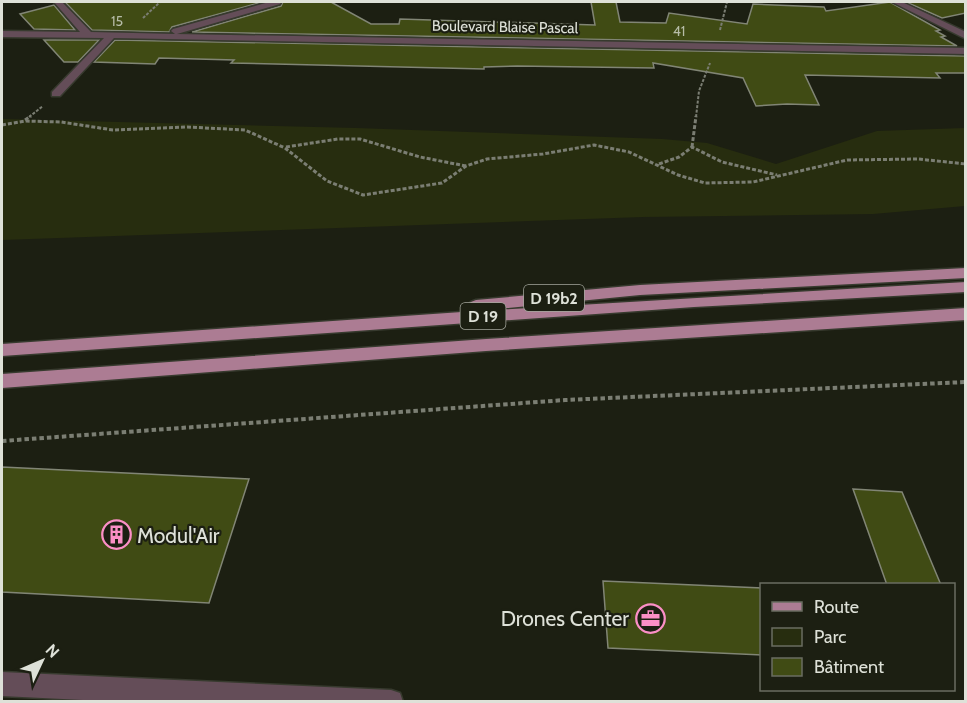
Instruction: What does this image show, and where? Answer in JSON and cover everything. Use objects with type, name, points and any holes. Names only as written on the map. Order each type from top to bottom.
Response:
[{"type":"main road","name":"D 19b2","points":[[144,339],[639,290],[966,273]]},
{"type":"main road","name":"D 19","points":[[2,350],[694,302],[966,287]]},
{"type":"main road","name":"D 19","points":[[2,381],[474,346],[966,314]]},
{"type":"main road","points":[[919,316],[966,323]]},
{"type":"street","points":[[58,2],[88,35]]},
{"type":"street","points":[[158,36],[277,2]]},
{"type":"street","points":[[896,2],[966,36]]},
{"type":"street","name":"Boulevard Blaise Pascal","points":[[2,34],[966,51]]},
{"type":"street","points":[[56,94],[112,35]]},
{"type":"street","points":[[2,684],[391,702]]},
{"type":"path","points":[[658,165],[679,157],[692,147],[699,91],[716,47],[727,2]]},
{"type":"path","points":[[2,125],[25,121],[61,122],[113,130],[221,128],[245,130],[285,147],[327,181],[363,195],[442,183],[466,166],[487,159],[543,154],[594,145],[620,149],[678,175],[705,183],[753,182],[847,160],[918,159],[966,164]]},
{"type":"path","points":[[285,147],[338,139],[360,139],[420,157],[466,166]]},
{"type":"path","points":[[692,147],[722,162],[778,176]]},
{"type":"path","points":[[2,441],[565,400],[966,382]]},
{"type":"green space","points":[[2,119],[662,139],[707,143],[776,164],[877,131],[965,128],[965,206],[873,214],[643,217],[2,240]]},
{"type":"building","points":[[65,2],[262,2],[172,27],[169,32],[92,30]]},
{"type":"building","points":[[283,2],[331,2],[371,24],[399,24],[400,19],[595,25],[591,2],[616,2],[620,22],[666,23],[669,13],[747,24],[753,4],[824,7],[826,11],[890,2],[940,30],[936,31],[945,36],[941,37],[957,46],[192,32],[281,6]]},
{"type":"building","points":[[906,2],[966,2],[966,13],[942,18]]},
{"type":"building","points":[[54,5],[75,30],[34,29],[20,14]]},
{"type":"building","points":[[44,40],[99,40],[78,62],[64,62]]},
{"type":"building","points":[[115,40],[966,56],[966,73],[936,73],[940,78],[805,75],[819,105],[756,106],[743,78],[653,63],[654,68],[517,66],[484,67],[484,69],[231,63],[234,60],[159,58],[155,64],[94,62]]},
{"type":"building","name":"Modul'Air","points":[[2,467],[249,479],[209,603],[2,592]]},
{"type":"building","points":[[853,489],[902,492],[940,583],[886,583]]},
{"type":"building","points":[[603,581],[760,588],[760,655],[608,648]]},
{"type":"place","name":"Modul'Air","points":[[116,535]]},
{"type":"place","name":"Drones Center","points":[[650,618]]}]
